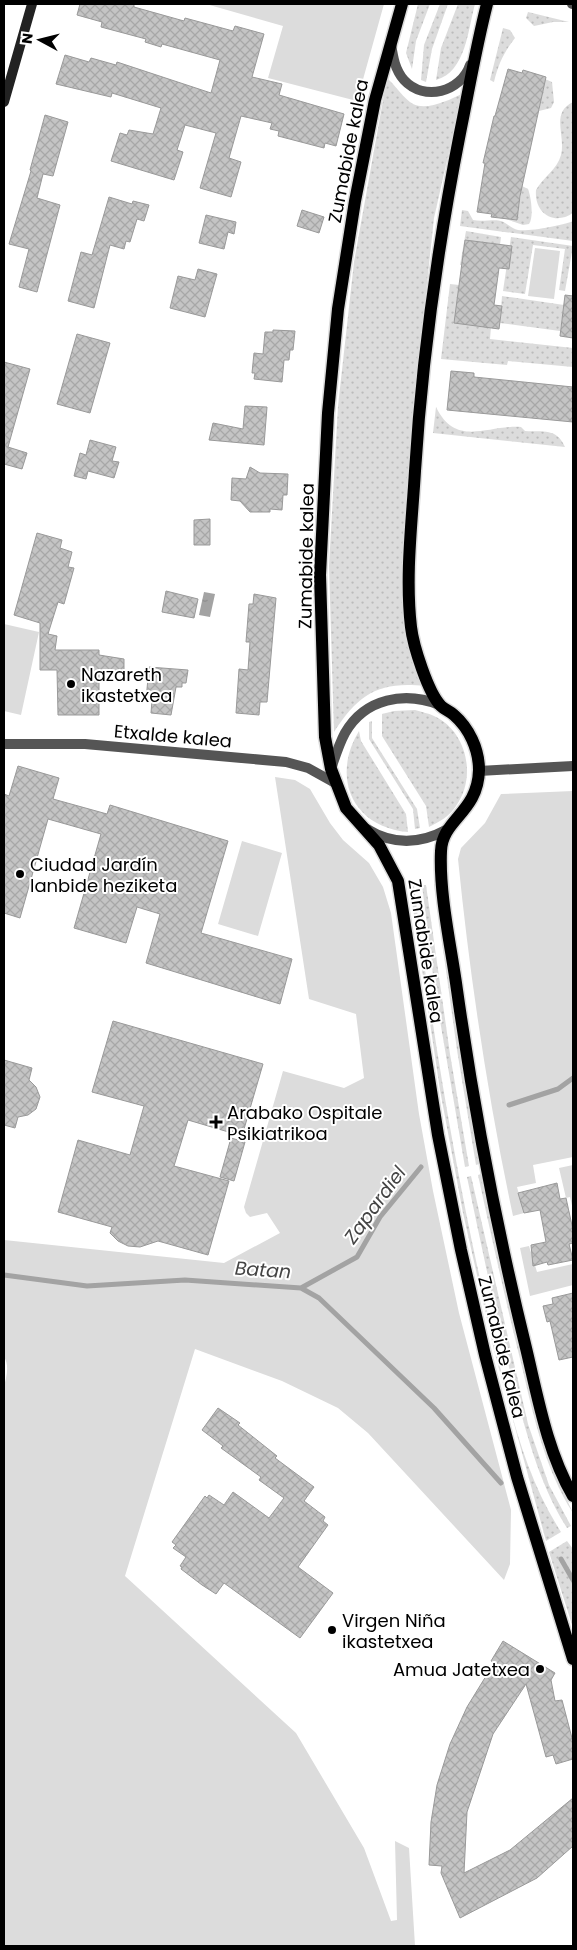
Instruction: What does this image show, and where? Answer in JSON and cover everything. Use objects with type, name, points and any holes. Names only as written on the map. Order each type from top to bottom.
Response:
[{"type":"main road","name":"Zumabide kalea","points":[[402,4],[375,100],[355,201],[336,325],[328,413],[320,575],[325,737],[335,783],[346,808],[388,858],[400,887],[427,1067],[461,1250],[510,1451],[573,1659]]},
{"type":"main road","points":[[446,830],[457,821],[473,798],[479,771],[476,748],[466,728],[440,705],[417,655],[411,628],[409,595],[411,535],[425,341],[447,195],[472,60],[487,4]]},
{"type":"main road","name":"Zumabide kalea","points":[[446,830],[442,844],[442,874],[477,1118],[502,1243],[542,1414],[558,1463],[573,1496]]},
{"type":"street","points":[[4,102],[32,4]]},
{"type":"street","points":[[391,43],[394,62],[405,81],[416,88],[430,92],[449,89],[461,82],[467,74],[472,60]]},
{"type":"street","points":[[331,769],[346,731],[368,709],[387,700],[401,697],[414,698],[440,705]]},
{"type":"street","name":"Etxalde kalea","points":[[4,744],[85,744],[286,762],[308,768],[335,783]]},
{"type":"street","points":[[479,771],[573,766]]},
{"type":"street","points":[[364,828],[388,839],[401,841],[425,838],[446,830]]},
{"type":"shaded area","points":[[206,4],[384,4],[357,101],[268,78],[283,26]]},
{"type":"shaded area","points":[[418,4],[430,4],[416,41],[412,69],[406,53]]},
{"type":"shaded area","points":[[440,4],[448,4],[432,49],[426,82],[421,80],[424,45]]},
{"type":"shaded area","points":[[458,4],[475,4],[464,48],[454,68],[436,80],[441,48]]},
{"type":"shaded area","points":[[528,12],[569,22],[553,22],[534,26],[526,18]]},
{"type":"shaded area","points":[[503,28],[510,30],[515,38],[502,59],[494,82],[490,80]]},
{"type":"shaded area","points":[[387,78],[406,99],[419,106],[438,104],[462,94],[434,218],[412,423],[406,503],[405,618],[425,686],[395,686],[372,692],[352,708],[334,732],[329,566],[338,406],[354,262]]},
{"type":"shaded area","points":[[545,79],[552,82],[554,102],[551,108],[539,111]]},
{"type":"shaded area","points":[[573,102],[573,213],[566,217],[552,218],[542,211],[538,205],[536,190],[559,160],[562,147],[560,118],[566,107]]},
{"type":"shaded area","points":[[522,186],[528,189],[532,212],[529,224],[523,225],[506,219],[517,220]]},
{"type":"shaded area","points":[[462,210],[468,211],[473,220],[501,221],[518,230],[546,228],[573,221],[573,241],[460,226]]},
{"type":"shaded area","points":[[466,231],[501,237],[500,245],[465,240],[462,265],[460,265]]},
{"type":"shaded area","points":[[511,237],[573,246],[565,291],[559,290],[565,249],[533,245],[525,294],[503,291]]},
{"type":"shaded area","points":[[535,248],[560,251],[554,299],[528,296]]},
{"type":"shaded area","points":[[450,284],[459,285],[491,327],[490,339],[573,348],[573,367],[508,361],[507,365],[441,359]]},
{"type":"shaded area","points":[[502,296],[564,305],[560,331],[500,323]]},
{"type":"shaded area","points":[[436,407],[444,420],[453,427],[463,431],[473,432],[521,427],[525,431],[543,431],[554,434],[562,441],[565,447],[433,433]]},
{"type":"shaded area","points":[[4,624],[39,632],[21,715],[4,711]]},
{"type":"shaded area","points":[[415,710],[434,716],[454,732],[461,743],[467,769],[466,782],[454,810],[429,827],[426,806],[382,736],[382,714],[394,711]]},
{"type":"shaded area","points":[[372,721],[372,738],[417,809],[420,828],[415,829],[413,809],[369,739],[369,722]]},
{"type":"shaded area","points":[[359,731],[361,741],[406,814],[408,832],[389,828],[373,821],[361,810],[352,797],[347,782],[347,765],[351,748]]},
{"type":"shaded area","points":[[275,777],[295,780],[310,789],[330,823],[343,840],[369,863],[383,887],[391,913],[419,1114],[433,1191],[459,1313],[511,1510],[510,1564],[504,1580],[368,1433],[338,1408],[282,1381],[195,1349],[125,1576],[296,1733],[364,1848],[391,1921],[397,1920],[395,1841],[409,1848],[415,1946],[4,1946],[4,1387],[7,1368],[4,1357],[4,1240],[224,1263],[280,1233],[267,1213],[250,1217],[244,1207],[283,1071],[344,1088],[364,1078],[356,1014],[309,999]]},
{"type":"shaded area","points":[[573,791],[573,1157],[533,1165],[536,1183],[517,1187],[524,1213],[513,1216],[481,1038],[468,949],[458,859],[461,848],[485,823],[501,794]]},
{"type":"shaded area","points":[[242,841],[282,853],[258,936],[218,924]]},
{"type":"shaded area","points":[[434,884],[437,884],[449,983],[479,1164],[476,1165],[457,1050]]},
{"type":"shaded area","points":[[422,885],[426,885],[450,1054],[469,1166],[465,1167],[435,991]]},
{"type":"shaded area","points":[[414,886],[446,1104],[477,1265],[507,1398],[494,1350],[463,1213],[440,1090],[410,888]]},
{"type":"shaded area","points":[[573,1165],[573,1210],[570,1197],[566,1198],[559,1168]]},
{"type":"shaded area","points":[[481,1174],[508,1298],[537,1415],[554,1471],[573,1513],[555,1479],[536,1424],[510,1319],[478,1175]]},
{"type":"shaded area","points":[[471,1176],[528,1424],[549,1485],[571,1526],[567,1528],[548,1493],[522,1418],[483,1253],[467,1177]]},
{"type":"shaded area","points":[[529,1246],[537,1272],[573,1264],[573,1285],[530,1296],[520,1248]]},
{"type":"shaded area","points":[[510,1409],[525,1456],[547,1507],[561,1532],[546,1541]]},
{"type":"shaded area","points":[[567,1541],[573,1549],[573,1628],[549,1552]]},
{"type":"water","points":[[204,592],[215,594],[210,617],[199,615]]},
{"type":"building","points":[[80,4],[134,4],[134,7],[184,21],[185,18],[233,31],[235,26],[264,34],[252,77],[282,84],[279,95],[344,114],[336,146],[325,143],[324,148],[278,136],[279,131],[270,129],[272,123],[241,116],[229,158],[241,162],[231,197],[200,188],[216,133],[185,125],[177,150],[183,152],[174,180],[111,161],[120,133],[127,135],[129,130],[153,134],[161,108],[112,93],[111,97],[56,84],[65,55],[89,62],[91,58],[116,65],[117,62],[211,93],[220,60],[162,44],[161,47],[145,42],[146,39],[101,27],[102,22],[77,15]]},
{"type":"building","points":[[508,69],[522,73],[523,70],[546,77],[520,196],[517,220],[491,217],[492,214],[477,212],[485,163],[483,163]]},
{"type":"building","points":[[45,115],[68,122],[53,176],[43,174],[37,198],[60,205],[37,292],[19,287],[29,249],[9,244],[31,171]]},
{"type":"building","points":[[109,197],[132,204],[133,201],[149,205],[144,221],[137,219],[130,242],[126,241],[124,249],[110,245],[94,308],[68,301],[81,252],[92,255]]},
{"type":"building","points":[[302,210],[324,217],[319,233],[297,226]]},
{"type":"building","points":[[206,215],[236,222],[234,234],[228,232],[224,249],[199,243]]},
{"type":"building","points":[[465,240],[512,246],[509,269],[499,268],[494,305],[502,306],[499,329],[454,323]]},
{"type":"building","points":[[198,269],[217,274],[205,317],[170,308],[178,276],[195,280]]},
{"type":"building","points":[[565,295],[573,296],[573,338],[560,336]]},
{"type":"building","points":[[273,330],[295,331],[293,350],[290,350],[289,360],[284,360],[282,382],[254,379],[255,373],[252,373],[254,353],[263,354],[265,332],[273,332]]},
{"type":"building","points":[[77,334],[110,343],[90,413],[57,404]]},
{"type":"building","points":[[4,362],[30,369],[8,447],[27,453],[22,469],[4,464]]},
{"type":"building","points":[[451,371],[474,373],[474,377],[573,387],[573,422],[447,410]]},
{"type":"building","points":[[245,406],[267,407],[264,445],[209,440],[213,423],[243,429]]},
{"type":"building","points":[[90,440],[116,447],[112,461],[119,462],[114,478],[88,471],[86,479],[74,476],[80,453],[86,455]]},
{"type":"building","points":[[250,467],[260,473],[288,474],[287,495],[283,495],[282,510],[270,509],[270,512],[250,512],[240,501],[231,500],[232,478],[246,479]]},
{"type":"building","points":[[210,519],[210,545],[194,545],[194,520]]},
{"type":"building","points":[[37,533],[62,540],[60,548],[72,552],[68,567],[74,568],[64,604],[58,602],[48,634],[57,636],[55,650],[99,650],[99,655],[124,659],[124,672],[99,673],[99,715],[58,715],[57,670],[40,670],[40,623],[14,615]]},
{"type":"building","points":[[166,591],[198,599],[194,618],[162,612]]},
{"type":"building","points":[[254,594],[276,598],[267,702],[260,702],[259,715],[236,713],[239,669],[248,670],[250,642],[246,642],[249,604],[253,604]]},
{"type":"building","points":[[149,667],[188,670],[186,683],[182,683],[182,687],[176,687],[171,715],[151,713],[152,700],[146,700]]},
{"type":"building","points":[[18,766],[59,778],[53,799],[107,814],[110,805],[228,841],[201,933],[292,959],[280,1004],[146,963],[160,914],[137,907],[126,943],[74,928],[101,834],[48,819],[20,918],[4,913],[4,794],[9,796]]},
{"type":"building","points":[[113,1021],[263,1064],[242,1136],[188,1120],[174,1166],[229,1181],[208,1255],[158,1241],[140,1247],[128,1246],[118,1241],[110,1233],[112,1227],[58,1212],[78,1140],[130,1155],[144,1106],[92,1092]]},
{"type":"building","points":[[4,1060],[32,1068],[29,1080],[36,1087],[40,1097],[36,1109],[28,1115],[18,1117],[15,1128],[4,1125]]},
{"type":"building","points":[[231,1138],[245,1142],[234,1181],[220,1177]]},
{"type":"building","points":[[557,1183],[560,1199],[566,1198],[573,1230],[573,1243],[569,1244],[573,1260],[548,1265],[547,1262],[533,1266],[531,1245],[546,1242],[540,1210],[524,1213],[518,1193]]},
{"type":"building","points":[[573,1293],[573,1357],[559,1360],[550,1321],[547,1322],[543,1306],[553,1304],[552,1298]]},
{"type":"building","points":[[218,1408],[240,1423],[238,1425],[277,1456],[275,1458],[314,1487],[304,1501],[325,1517],[323,1521],[328,1525],[298,1567],[333,1593],[300,1638],[224,1583],[216,1594],[202,1585],[181,1569],[182,1567],[180,1566],[186,1557],[173,1548],[176,1545],[172,1542],[205,1496],[207,1498],[209,1495],[224,1505],[233,1492],[269,1518],[284,1498],[259,1480],[261,1477],[221,1448],[223,1446],[202,1430]]},
{"type":"building","points":[[503,1641],[555,1673],[551,1680],[555,1701],[562,1700],[573,1742],[573,1759],[556,1764],[553,1755],[546,1757],[526,1684],[493,1734],[467,1812],[464,1873],[510,1850],[573,1798],[573,1846],[537,1878],[460,1918],[441,1873],[442,1866],[429,1865],[431,1822],[437,1785],[450,1744],[467,1707],[494,1663],[491,1661]]},
{"type":"waterway","name":"Zapardiel","points":[[509,1105],[558,1089],[573,1078]]},
{"type":"waterway","name":"Zapardiel","points":[[301,1288],[357,1257],[380,1217],[421,1167]]},
{"type":"waterway","name":"Batan","points":[[4,1275],[87,1286],[185,1280],[301,1288],[319,1298],[434,1408],[501,1483]]},
{"type":"waterway","name":"Batan","points":[[561,1559],[573,1580]]},
{"type":"place","name":"Nazareth ikastetxea","points":[[71,684]]},
{"type":"place","name":"Ciudad Jardín lanbide heziketa","points":[[20,874]]},
{"type":"place","name":"Arabako Ospitale Psikiatrikoa","points":[[216,1122]]},
{"type":"place","name":"Virgen Niña ikastetxea","points":[[332,1630]]},
{"type":"place","name":"Amua Jatetxea","points":[[540,1669]]}]
